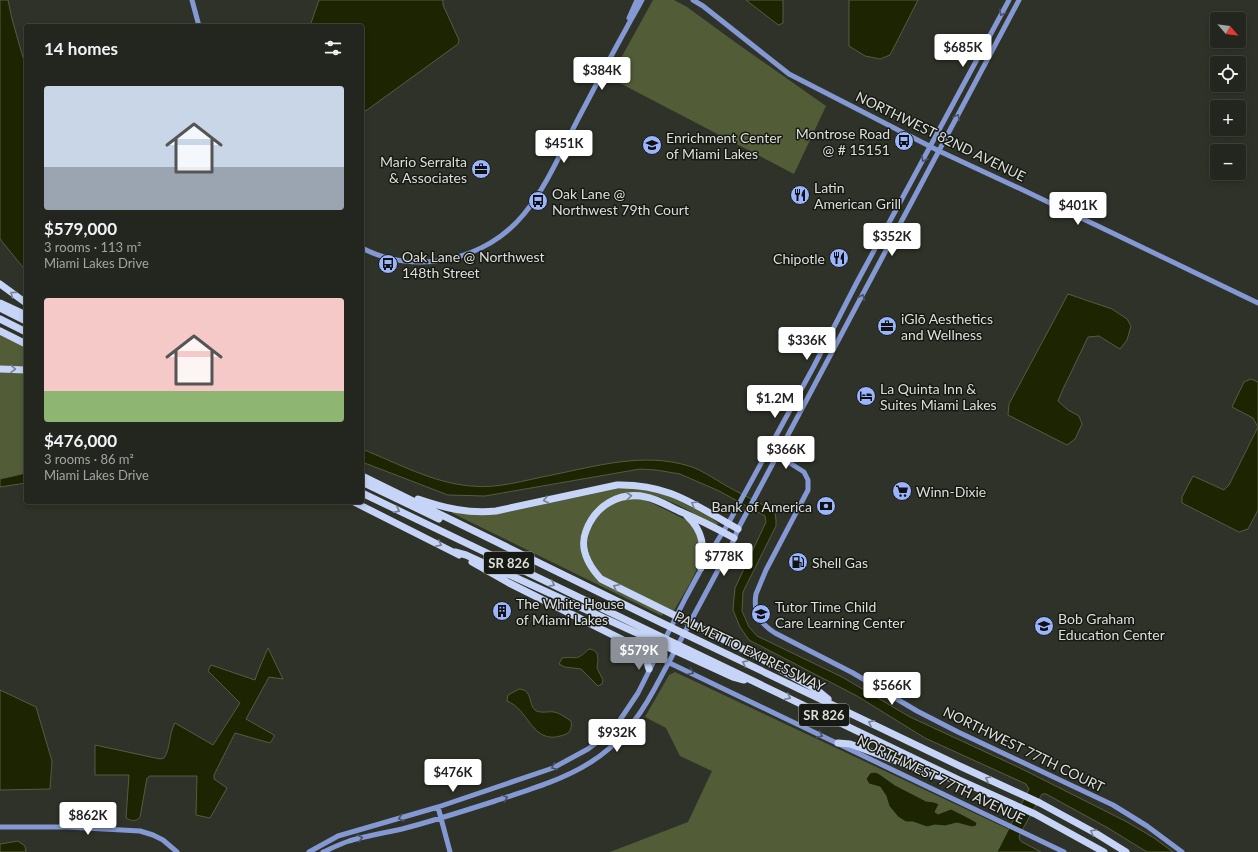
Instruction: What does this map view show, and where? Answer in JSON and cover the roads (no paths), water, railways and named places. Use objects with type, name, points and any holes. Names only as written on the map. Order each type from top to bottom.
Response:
[{"type":"highway","points":[[0,284],[24,302]]},
{"type":"highway","points":[[0,303],[24,314]]},
{"type":"highway","points":[[0,308],[24,320]]},
{"type":"highway","points":[[0,319],[24,331]]},
{"type":"highway","points":[[0,331],[24,343]]},
{"type":"highway","points":[[0,369],[24,370]]},
{"type":"highway","name":"PALMETTO EXPRESSWAY","points":[[364,477],[662,623],[1040,803],[1097,834],[1126,852]]},
{"type":"highway","points":[[364,483],[474,536],[498,542]]},
{"type":"highway","points":[[404,496],[417,498],[448,508],[472,512],[485,512],[617,485],[636,485],[653,487],[685,499],[738,529]]},
{"type":"highway","name":"PALMETTO EXPRESSWAY","points":[[364,494],[654,637],[774,690],[959,780],[1035,814],[1104,852]]},
{"type":"highway","points":[[734,538],[680,511],[646,497],[634,495],[622,496],[611,500],[599,509],[590,520],[584,534],[583,546],[586,560],[593,571],[601,579],[751,653],[817,690],[843,710]]},
{"type":"highway","points":[[358,504],[455,552],[509,583],[655,656]]},
{"type":"highway","points":[[680,511],[694,523],[701,536],[703,548],[701,568]]},
{"type":"highway","points":[[455,552],[466,555],[654,637]]},
{"type":"highway","points":[[636,647],[646,659],[649,669]]},
{"type":"highway","points":[[838,743],[850,744],[938,776],[959,780]]},
{"type":"main road","points":[[192,0],[198,24]]},
{"type":"main road","points":[[627,27],[637,0]]},
{"type":"main road","points":[[364,249],[390,259],[414,263],[440,262],[468,254],[484,246],[514,225],[533,201],[550,172],[642,0]]},
{"type":"main road","name":"NORTHWEST 82ND AVENUE","points":[[693,0],[703,6],[789,74],[930,147],[1258,303]]},
{"type":"main road","points":[[309,852],[338,836],[438,807],[548,770],[584,752],[604,736],[620,720],[636,697],[655,656],[701,568],[728,524],[814,366],[856,284],[1009,0]]},
{"type":"main road","points":[[323,852],[348,842],[441,819],[554,781],[575,772],[596,759],[616,743],[635,722],[669,662],[1019,0]]},
{"type":"main road","name":"NORTHWEST 77TH COURT","points":[[768,449],[804,472],[808,480],[808,490],[766,570],[756,594],[754,603],[756,611],[764,625],[775,633],[853,673],[917,711],[958,732],[1113,805],[1147,826],[1182,852]]},
{"type":"main road","name":"NORTHWEST 77TH AVENUE","points":[[655,656],[1064,852]]},
{"type":"main road","points":[[438,807],[450,852]]},
{"type":"main road","points":[[0,827],[67,827],[140,830],[163,840],[176,852]]},
{"type":"place","name":"Montrose Road @ # 15151","points":[[904,141]]},
{"type":"place","name":"Enrichment Center of Miami Lakes","points":[[652,145]]},
{"type":"place","name":"Mario Serralta & Associates","points":[[481,169]]},
{"type":"place","name":"Latin American Grill","points":[[800,195]]},
{"type":"place","name":"Oak Lane @ Northwest 79th Court","points":[[538,201]]},
{"type":"place","name":"Chipotle","points":[[839,258]]},
{"type":"place","name":"Oak Lane @ Northwest 148th Street","points":[[388,264]]},
{"type":"place","name":"iGlō Aesthetics and Wellness","points":[[887,326]]},
{"type":"place","name":"La Quinta Inn & Suites Miami Lakes","points":[[866,396]]},
{"type":"place","name":"Winn-Dixie","points":[[902,491]]},
{"type":"place","name":"Bank of America","points":[[826,506]]},
{"type":"place","name":"Shell Gas","points":[[798,562]]},
{"type":"place","name":"The White House of Miami Lakes","points":[[502,611]]},
{"type":"place","name":"Tutor Time Child Care Learning Center","points":[[761,614]]},
{"type":"place","name":"Bob Graham Education Center","points":[[1044,626]]}]
